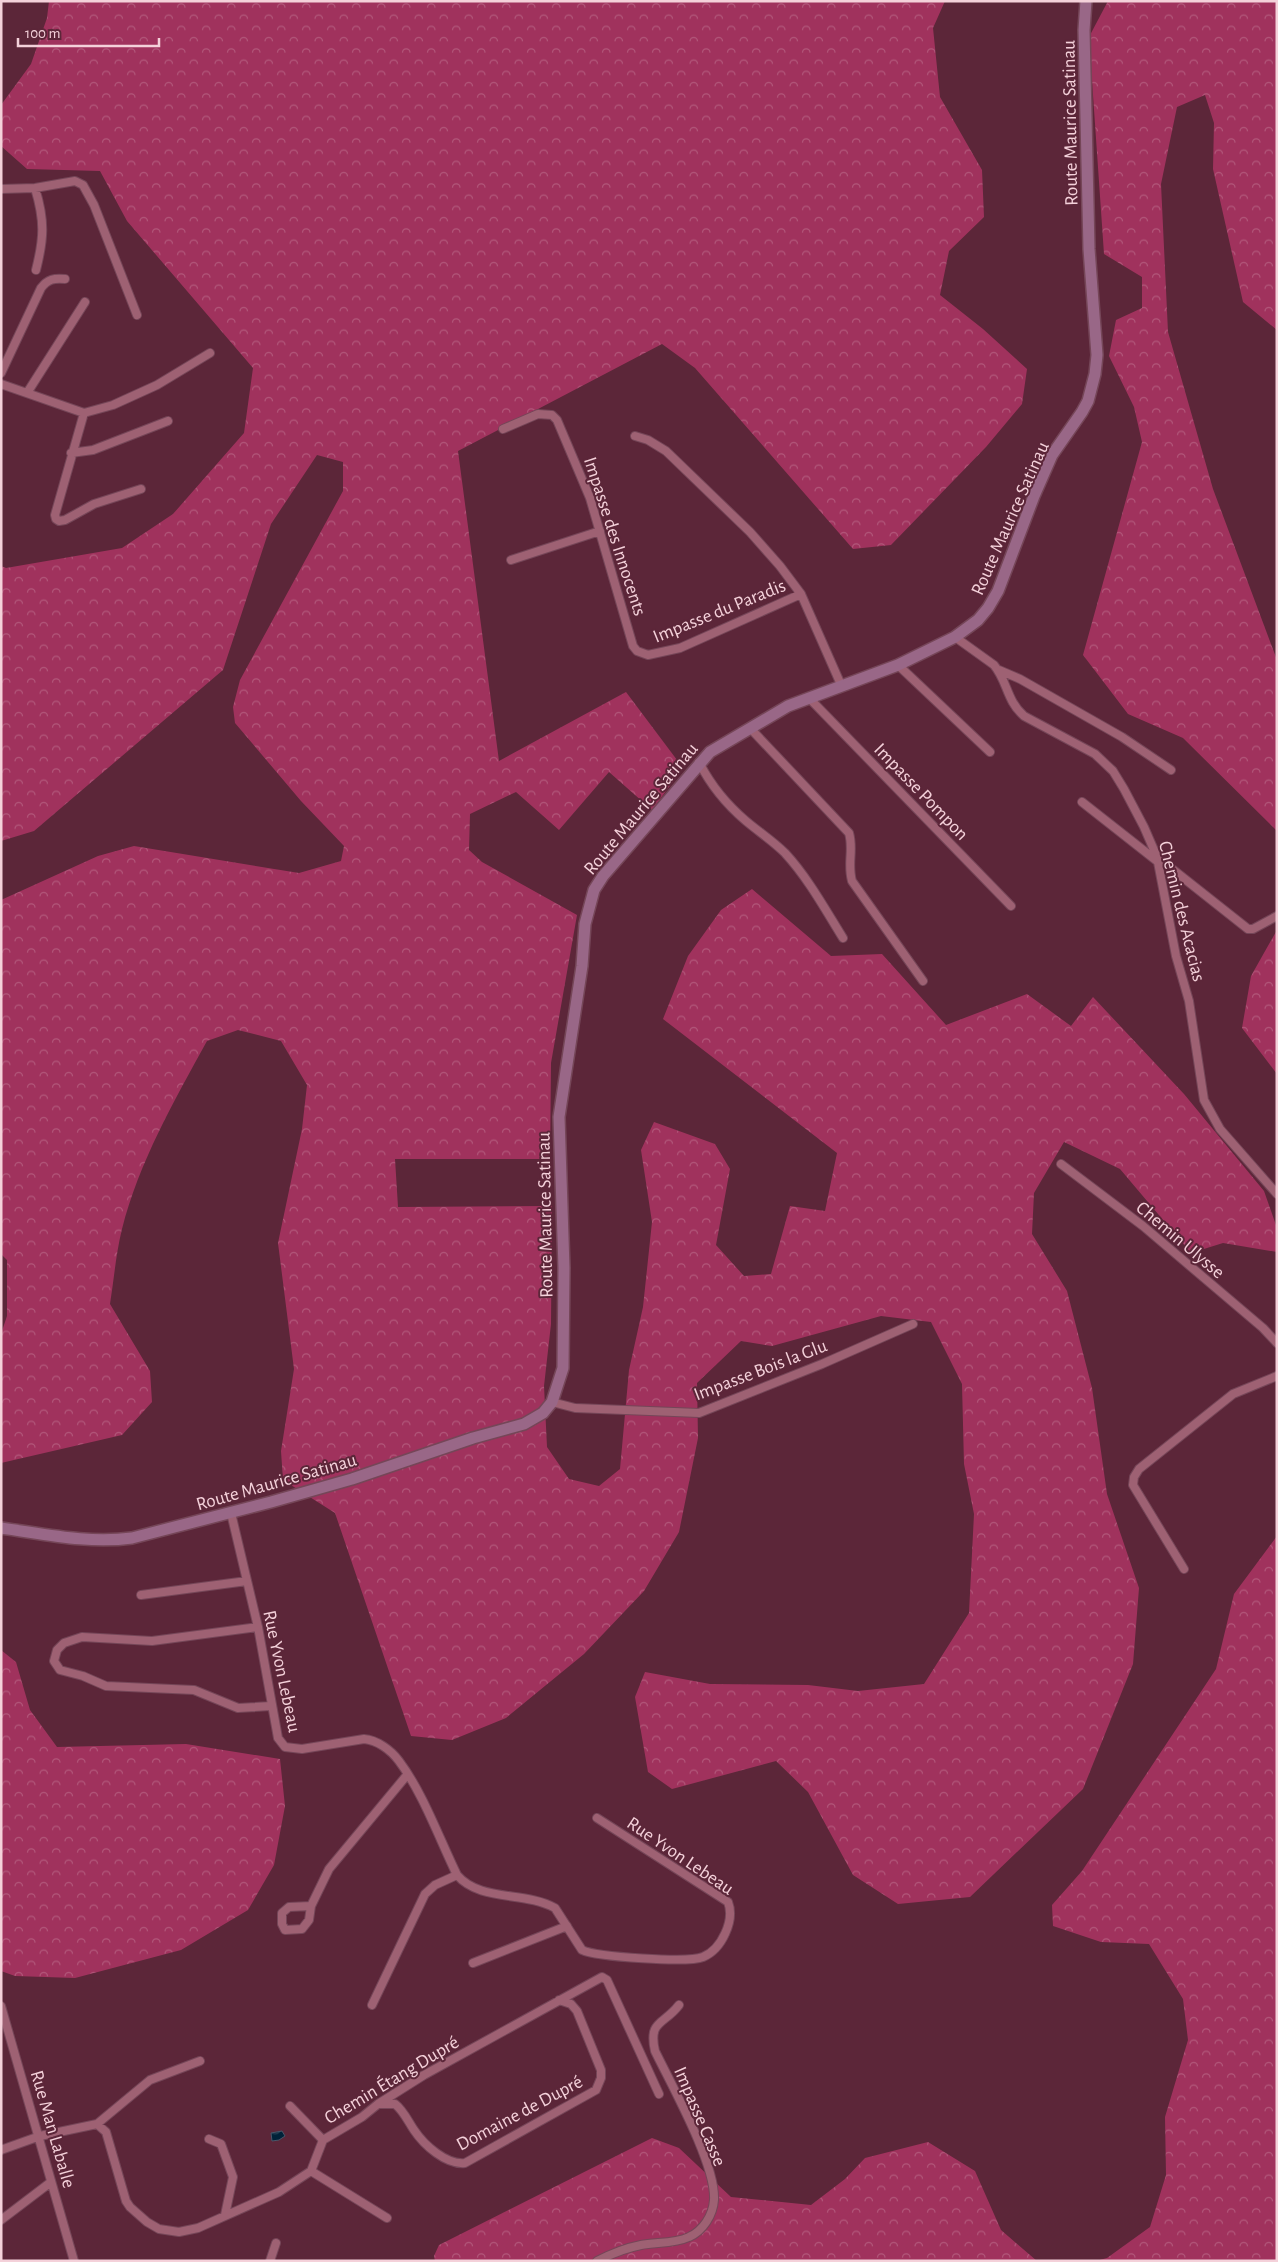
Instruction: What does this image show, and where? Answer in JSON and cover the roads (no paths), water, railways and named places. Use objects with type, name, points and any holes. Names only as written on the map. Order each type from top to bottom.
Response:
[{"type":"main road","name":"Route Maurice Satinau","points":[[1,1528],[84,1540],[132,1538],[352,1479],[472,1438],[524,1424],[543,1413],[552,1402],[564,1368],[564,1268],[559,1118],[582,966],[585,924],[594,890],[699,762],[710,752],[788,706],[898,666],[955,637],[978,620],[998,591],[1052,455],[1088,401],[1095,374],[1097,355],[1089,222],[1084,30],[1086,1]]},
{"type":"street","points":[[1,189],[35,188],[76,181],[83,185],[94,205],[137,315]]},
{"type":"street","points":[[35,188],[40,204],[44,241],[36,270]]},
{"type":"street","points":[[1,373],[41,288],[47,281],[55,278],[65,279]]},
{"type":"street","points":[[27,393],[85,302]]},
{"type":"street","points":[[1,384],[84,413],[113,405],[158,385],[210,354]]},
{"type":"street","points":[[84,413],[71,453],[55,515],[56,519],[59,521],[94,504],[141,489]]},
{"type":"street","name":"Impasse des Innocents","points":[[504,430],[538,414],[552,415],[578,466],[600,531],[633,646],[637,651],[648,655]]},
{"type":"street","points":[[71,453],[92,450],[168,421]]},
{"type":"street","points":[[635,436],[658,445],[673,458],[750,532],[802,594],[842,687]]},
{"type":"street","points":[[511,560],[600,531]]},
{"type":"street","name":"Impasse du Paradis","points":[[648,655],[680,648],[802,594]]},
{"type":"street","points":[[955,637],[999,670],[1122,737],[1171,770]]},
{"type":"street","points":[[898,666],[990,752]]},
{"type":"street","name":"Chemin des Acacias","points":[[999,670],[1009,699],[1016,709],[1024,716],[1095,754],[1113,771],[1144,827],[1157,859],[1176,956],[1189,1001],[1204,1100],[1220,1129],[1277,1194]]},
{"type":"street","name":"Impasse Pompon","points":[[810,699],[1011,906]]},
{"type":"street","points":[[750,728],[848,834],[851,845],[849,870],[852,881],[923,981]]},
{"type":"street","points":[[699,762],[708,781],[721,798],[745,820],[775,843],[802,874],[843,938]]},
{"type":"street","points":[[1082,802],[1248,929],[1253,929],[1277,916]]},
{"type":"street","name":"Chemin Ulysse","points":[[1061,1164],[1143,1226],[1263,1328],[1277,1343]]},
{"type":"street","name":"Impasse Bois la Glu","points":[[552,1402],[575,1408],[699,1413],[822,1364],[913,1324]]},
{"type":"street","points":[[1184,1569],[1133,1485],[1134,1477],[1139,1468],[1233,1394],[1277,1376]]},
{"type":"street","name":"Rue Yvon Lebeau","points":[[231,1512],[258,1627],[278,1738],[285,1747],[302,1749],[364,1739],[371,1740],[391,1752],[407,1775],[457,1874],[467,1885],[550,1905],[559,1912],[582,1950],[589,1953],[637,1958],[701,1958],[712,1951],[721,1940],[730,1921],[731,1914],[728,1902],[596,1818]]},
{"type":"street","points":[[141,1595],[247,1581]]},
{"type":"street","points":[[258,1627],[152,1641],[82,1637],[64,1643],[57,1650],[54,1661],[60,1670],[83,1676],[106,1686],[194,1690],[238,1708],[271,1706]]},
{"type":"street","points":[[311,1906],[329,1869],[407,1775]]},
{"type":"street","points":[[372,2006],[425,1894],[434,1885],[457,1874]]},
{"type":"street","points":[[473,1964],[566,1926]]},
{"type":"street","name":"Chemin Étang Dupré","points":[[311,2171],[323,2140],[362,2117],[378,2104],[424,2075],[598,1978],[605,1977],[659,2094]]},
{"type":"street","name":"Domaine de Dupré","points":[[378,2104],[395,2104],[421,2139],[446,2160],[459,2164],[466,2163],[596,2090],[601,2078],[601,2070],[577,2011],[571,2004],[559,2000]]},
{"type":"street","name":"Impasse Casse","points":[[597,2261],[640,2245],[670,2242],[690,2237],[702,2228],[710,2215],[714,2199],[706,2161],[655,2051],[653,2040],[654,2028],[679,2005]]},
{"type":"street","name":"Rue Man Laballe","points":[[1,2006],[40,2136],[74,2261]]},
{"type":"street","points":[[1,2150],[40,2136],[98,2124],[150,2080],[200,2061]]},
{"type":"street","points":[[290,2106],[323,2140]]},
{"type":"street","points":[[98,2124],[106,2132],[126,2201],[147,2222],[159,2229],[179,2232],[198,2228],[279,2192],[311,2171],[387,2218]]},
{"type":"street","points":[[209,2139],[221,2144],[233,2177],[225,2215]]},
{"type":"street","points":[[1,2220],[51,2182]]},
{"type":"street","points":[[270,2261],[276,2243]]},
{"type":"water","points":[[282,2131],[285,2136],[279,2140],[272,2141],[271,2133]]}]
